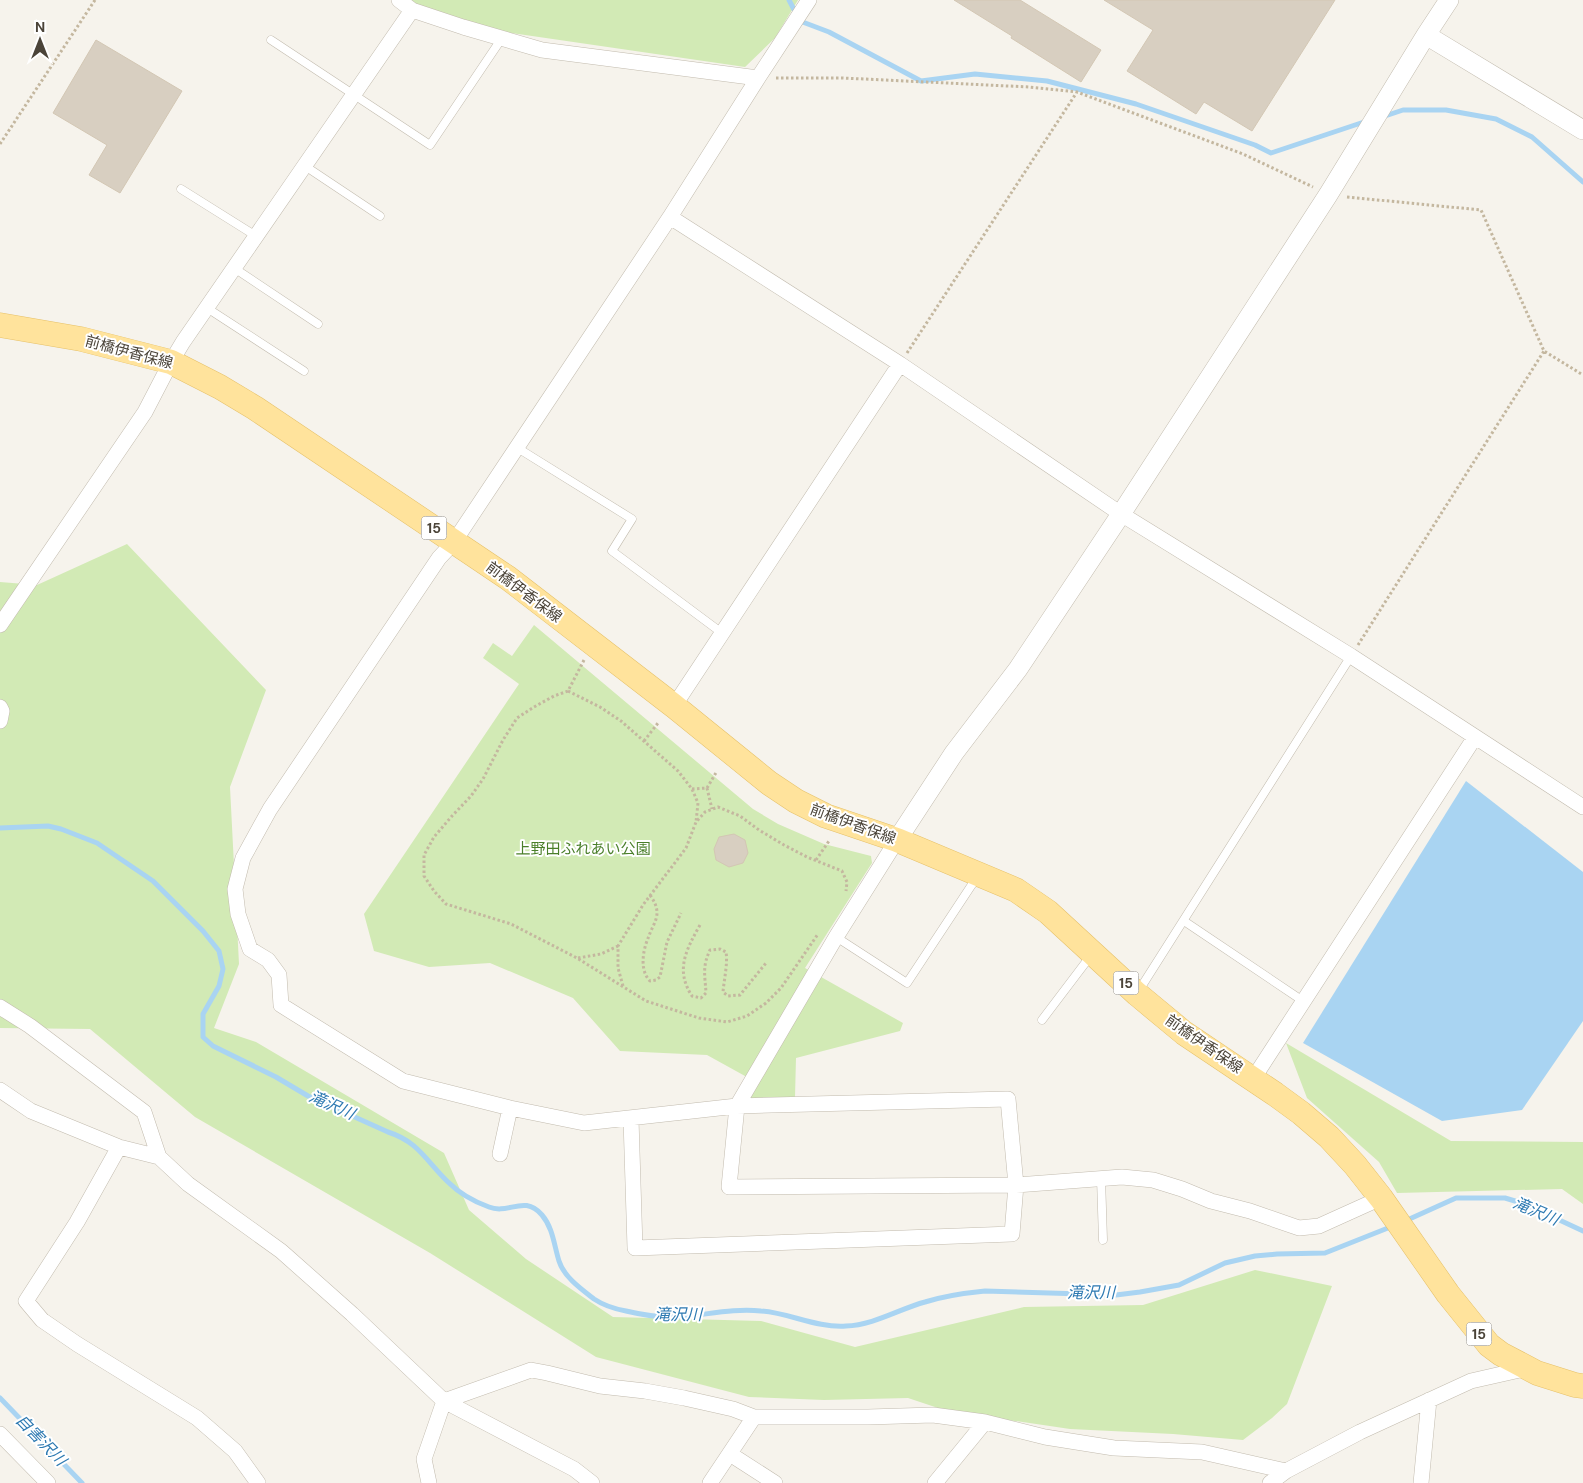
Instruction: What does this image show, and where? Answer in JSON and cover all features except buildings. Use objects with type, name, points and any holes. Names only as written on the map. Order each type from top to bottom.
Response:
[{"type":"main road","name":"前橋伊香保線","points":[[0,325],[81,339],[170,362],[212,382],[255,408],[508,578],[666,714],[796,801],[826,816],[897,840],[1016,890],[1048,912],[1137,994],[1184,1033],[1254,1079],[1329,1136],[1356,1165],[1385,1203],[1448,1294],[1489,1345],[1501,1354],[1537,1373],[1583,1386]]},
{"type":"street","points":[[400,0],[412,10],[542,50],[758,78]]},
{"type":"street","points":[[631,1119],[635,1248],[1012,1234],[1016,1185],[1008,1098],[737,1106],[584,1123],[510,1108],[404,1081],[281,1005],[279,975],[268,960],[250,949],[238,914],[235,889],[243,858],[270,809],[429,572],[454,542],[670,217],[809,0]]},
{"type":"street","points":[[1385,1203],[1319,1226],[1299,1228],[1250,1211],[1211,1201],[1153,1180],[1122,1177],[1016,1185],[729,1187],[737,1106],[836,937],[954,753],[1018,669],[1121,514],[1328,194],[1449,0]]},
{"type":"street","points":[[0,625],[145,412],[170,362],[412,10]]},
{"type":"street","points":[[1426,35],[1583,130]]},
{"type":"street","points":[[670,217],[900,364],[1121,514],[1351,656],[1583,806]]},
{"type":"street","points":[[666,714],[722,633],[900,364]]},
{"type":"street","points":[[0,707],[2,711],[0,721]]},
{"type":"street","points":[[1254,1079],[1475,736]]},
{"type":"street","points":[[0,1007],[30,1026],[144,1112],[159,1157],[188,1184],[281,1251],[352,1314],[444,1401],[574,1469],[592,1483]]},
{"type":"street","points":[[0,1090],[31,1111],[119,1147],[159,1157]]},
{"type":"street","points":[[500,1154],[510,1108]]},
{"type":"street","points":[[119,1147],[77,1222],[26,1300],[42,1320],[76,1344],[197,1418],[235,1451],[257,1483]]},
{"type":"street","points":[[1270,1483],[1286,1471],[1360,1432],[1471,1380],[1528,1368]]},
{"type":"street","points":[[444,1401],[531,1370],[600,1386],[684,1398],[733,1409],[754,1417],[933,1415],[985,1422],[1045,1438],[1114,1448],[1202,1452],[1286,1471]]},
{"type":"street","points":[[1421,1483],[1429,1400]]},
{"type":"street","points":[[429,1483],[424,1459],[444,1401]]},
{"type":"street","points":[[710,1483],[754,1417]]},
{"type":"street","points":[[935,1483],[985,1422]]},
{"type":"street","points":[[2,1441],[48,1483]]},
{"type":"street","points":[[730,1454],[775,1483]]},
{"type":"lane","points":[[271,40],[430,145],[502,38]]},
{"type":"lane","points":[[304,166],[380,216]]},
{"type":"lane","points":[[181,190],[256,236]]},
{"type":"lane","points":[[234,268],[318,324]]},
{"type":"lane","points":[[207,308],[304,371]]},
{"type":"lane","points":[[516,447],[632,519],[612,551],[722,633]]},
{"type":"lane","points":[[1137,994],[1351,656]]},
{"type":"lane","points":[[836,937],[907,983],[980,875]]},
{"type":"lane","points":[[1184,921],[1303,1001]]},
{"type":"lane","points":[[1042,1020],[1093,953]]},
{"type":"lane","points":[[1101,1178],[1104,1240]]},
{"type":"path","points":[[0,144],[95,0]]},
{"type":"path","points":[[758,78],[843,78],[1029,87],[1077,92],[1243,154],[1328,194],[1481,210],[1544,351],[1583,375]]},
{"type":"path","points":[[900,364],[1077,92]]},
{"type":"path","points":[[1351,656],[1544,351]]},
{"type":"path","points":[[585,660],[568,691],[541,703],[517,718],[503,740],[483,779],[471,796],[434,837],[424,855],[424,876],[434,892],[446,904],[511,924],[578,958],[646,1001],[699,1018],[727,1022],[747,1016],[766,1003],[781,988],[823,927]]},
{"type":"path","points":[[568,691],[600,707],[621,721],[678,771],[692,789],[698,803],[696,822],[686,848],[650,896],[618,946],[601,954],[578,958]]},
{"type":"path","points":[[644,741],[666,714]]},
{"type":"path","points":[[712,809],[707,788],[717,771]]},
{"type":"path","points":[[692,789],[707,788]]},
{"type":"path","points":[[696,822],[704,812],[718,807],[740,816],[784,845],[842,871],[846,882],[846,890],[841,898]]},
{"type":"path","points":[[816,860],[829,841]]},
{"type":"path","points":[[650,896],[656,904],[657,915],[648,936],[644,958],[643,970],[645,976],[650,981],[660,977],[667,942],[680,913]]},
{"type":"path","points":[[700,925],[686,949],[684,959],[683,979],[692,996],[701,998],[706,993],[704,971],[705,961],[710,950],[720,949],[726,952],[728,960],[723,992],[728,996],[740,995],[766,963]]},
{"type":"path","points":[[618,946],[618,968],[623,986]]},
{"type":"green space","points":[[411,0],[798,0],[775,38],[745,67],[497,31],[416,4]]},
{"type":"green space","points":[[127,544],[266,690],[230,787],[239,964],[214,1028],[256,1042],[444,1153],[469,1210],[526,1259],[613,1317],[761,1321],[855,1347],[1024,1307],[1143,1305],[1255,1270],[1332,1286],[1287,1404],[1243,1440],[1173,1434],[1070,1429],[947,1411],[908,1398],[824,1400],[749,1397],[596,1357],[430,1253],[195,1117],[90,1029],[0,1028],[0,582],[37,585]]},
{"type":"green space","name":"上野田ふれあい公園","points":[[534,625],[753,809],[778,824],[824,844],[871,856],[872,863],[805,968],[903,1023],[900,1031],[796,1058],[795,1097],[749,1099],[755,1079],[745,1076],[707,1055],[620,1051],[573,998],[490,963],[429,967],[374,951],[364,914],[519,684],[483,658],[493,643],[512,656]]},
{"type":"green space","points":[[1286,1043],[1451,1141],[1583,1142],[1583,1204],[1562,1189],[1397,1193],[1379,1162],[1307,1098]]},
{"type":"water","points":[[1466,781],[1583,872],[1583,1021],[1522,1110],[1442,1121],[1303,1043]]},
{"type":"waterway","points":[[789,0],[800,21],[829,32],[921,81],[975,74],[1047,81],[1136,104],[1255,145],[1271,153],[1367,121]]},
{"type":"waterway","points":[[1382,117],[1403,110],[1446,110],[1496,119],[1532,137],[1583,182]]},
{"type":"waterway","name":"滝沢川","points":[[0,828],[48,826],[61,829],[97,843],[153,881],[203,931],[219,951],[223,969],[219,986],[203,1014],[203,1037],[213,1046],[276,1077],[308,1096],[399,1136],[415,1147],[452,1186],[473,1200],[496,1209],[523,1205],[535,1209],[549,1225],[561,1267],[569,1277],[594,1299],[618,1309],[658,1317],[751,1310],[782,1314],[824,1325],[856,1325],[947,1296],[985,1291],[1116,1295],[1179,1285],[1225,1263],[1255,1256],[1325,1253],[1393,1226]]},
{"type":"waterway","name":"滝沢川","points":[[1405,1221],[1456,1198],[1505,1198],[1525,1204],[1583,1231]]},
{"type":"waterway","name":"自害沢川","points":[[0,1398],[82,1483]]}]
